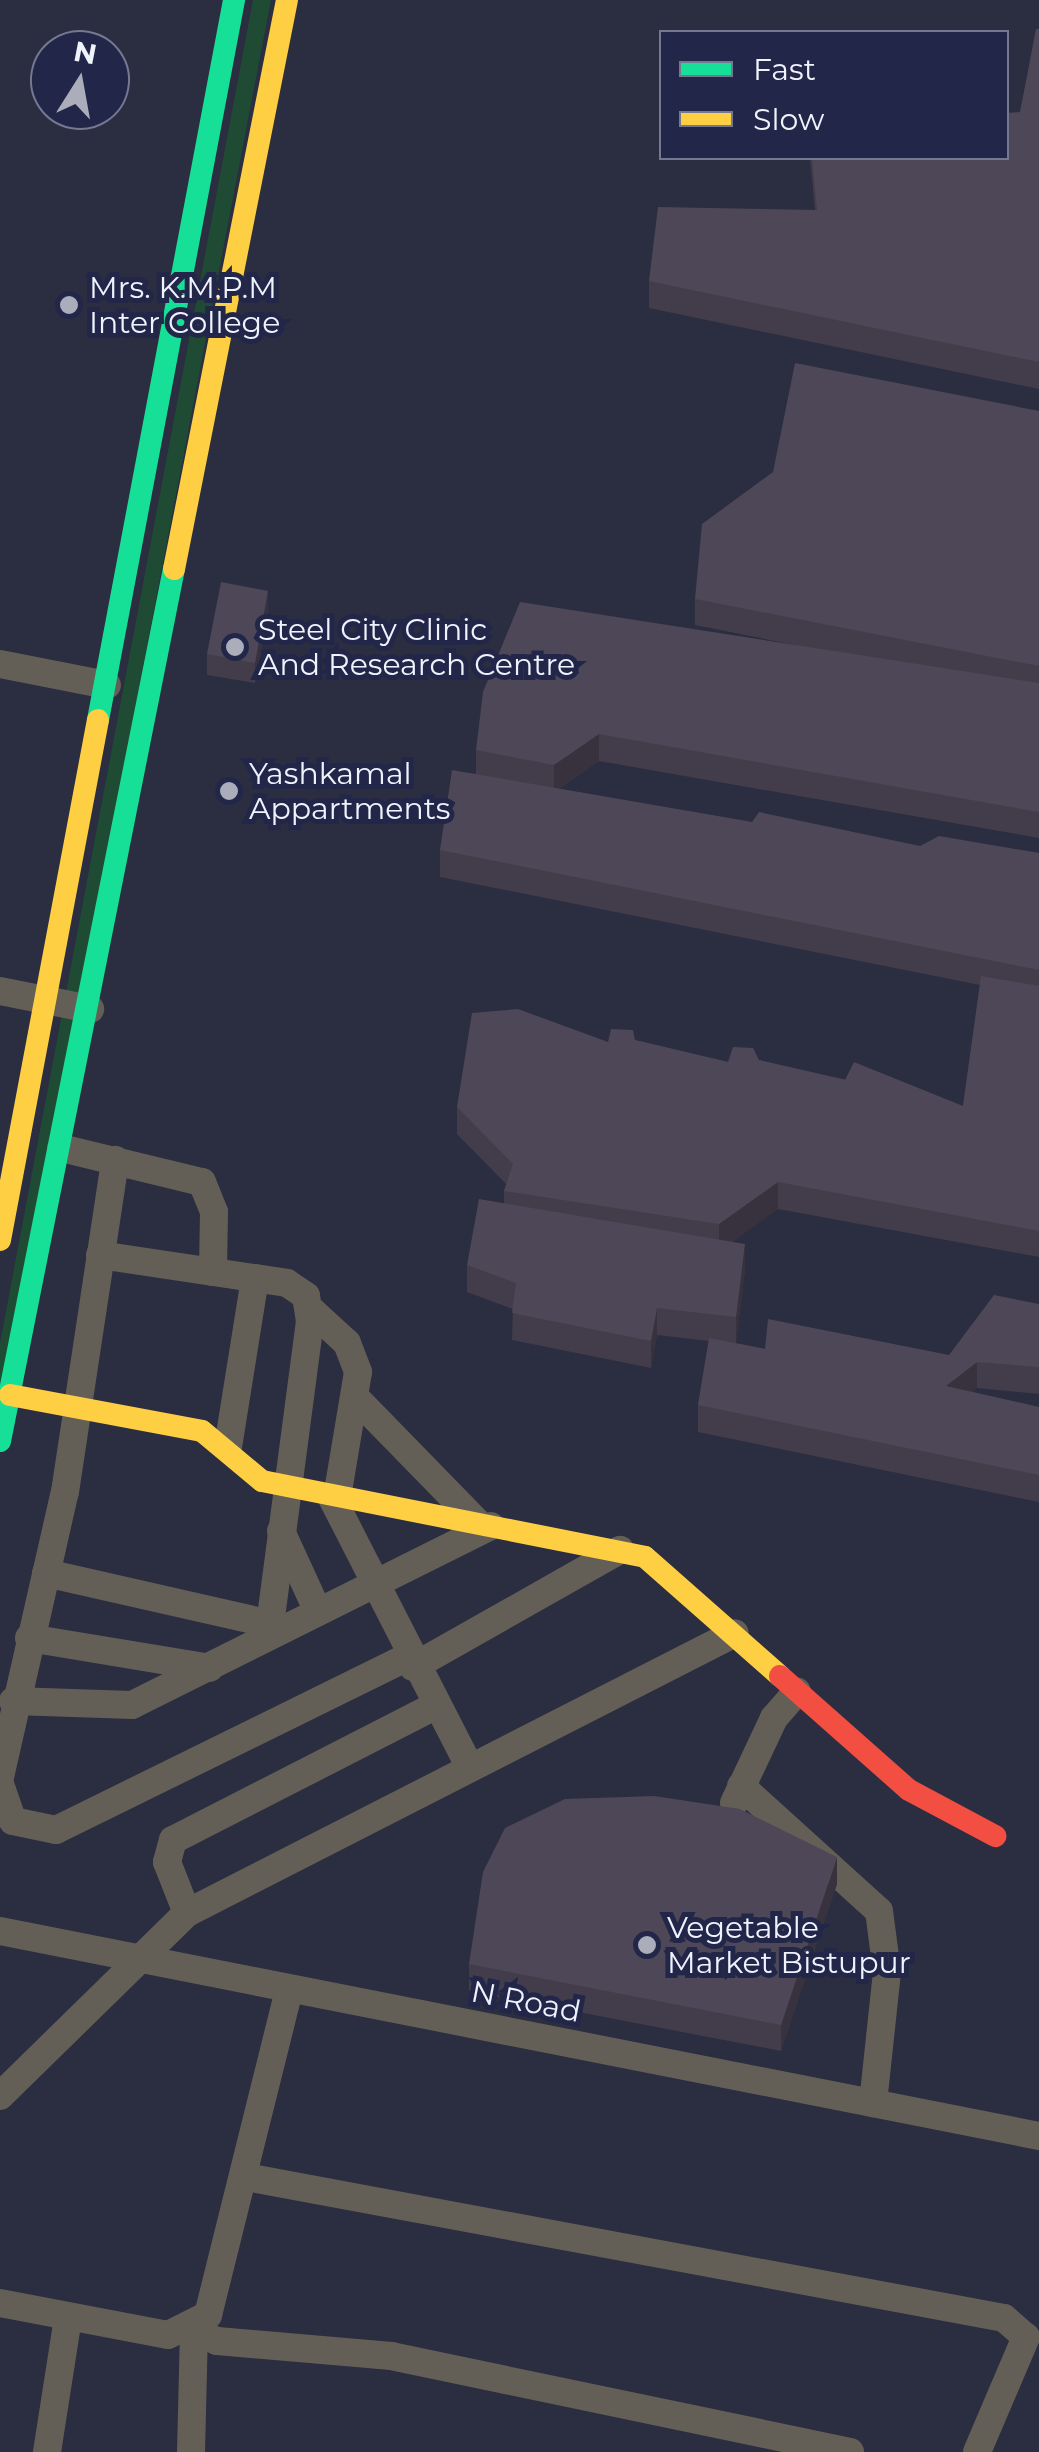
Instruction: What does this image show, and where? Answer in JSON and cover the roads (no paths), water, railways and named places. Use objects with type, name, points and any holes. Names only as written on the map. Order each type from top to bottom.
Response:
[{"type":"street","points":[[0,1240],[8,1158],[45,998],[108,684],[234,0]]},
{"type":"street","points":[[0,1441],[90,1009],[287,0]]},
{"type":"street","points":[[0,664],[108,684]]},
{"type":"street","points":[[0,991],[90,1009]]},
{"type":"street","points":[[61,1148],[202,1182],[214,1212],[213,1272]]},
{"type":"street","points":[[115,1160],[46,1573],[14,1701],[0,1781],[13,1821],[56,1830],[410,1662],[620,1550]]},
{"type":"street","points":[[100,1255],[254,1278],[299,1289],[310,1308],[356,1357],[355,1397],[334,1496],[371,1585],[470,1768]]},
{"type":"street","points":[[228,1448],[254,1278]]},
{"type":"street","points":[[279,1626],[284,1486],[310,1308]]},
{"type":"street","points":[[10,1396],[202,1431],[228,1448],[262,1480],[284,1486],[620,1550],[668,1570],[797,1692],[909,1790],[995,1836]]},
{"type":"street","points":[[355,1397],[484,1524]]},
{"type":"street","points":[[14,1701],[132,1705],[210,1668],[279,1626],[318,1612],[484,1524]]},
{"type":"street","points":[[280,1530],[318,1612]]},
{"type":"street","points":[[46,1573],[279,1626]]},
{"type":"street","points":[[0,2096],[188,1913],[735,1633]]},
{"type":"street","points":[[30,1638],[210,1668]]},
{"type":"street","points":[[724,1829],[741,1786],[797,1692]]},
{"type":"street","points":[[188,1913],[167,1862],[172,1840],[435,1706]]},
{"type":"street","points":[[741,1786],[879,1911],[888,1972],[873,2104]]},
{"type":"street","name":"N Road","points":[[0,1931],[139,1962],[1039,2136]]},
{"type":"street","points":[[0,2303],[168,2336],[194,2330],[208,2315],[246,2177],[289,1989]]},
{"type":"street","points":[[246,2177],[1004,2318],[1026,2337],[976,2452]]},
{"type":"street","points":[[47,2452],[68,2318]]},
{"type":"street","points":[[191,2452],[194,2330]]},
{"type":"street","points":[[194,2330],[217,2340],[392,2356],[850,2452]]},
{"type":"place","name":"Mrs. K.M.P.M Inter College","points":[[69,305]]},
{"type":"place","name":"Steel City Clinic And Research Centre","points":[[235,647]]},
{"type":"place","name":"Yashkamal Appartments","points":[[229,791]]},
{"type":"place","name":"Vegetable Market Bistupur","points":[[647,1945]]}]
